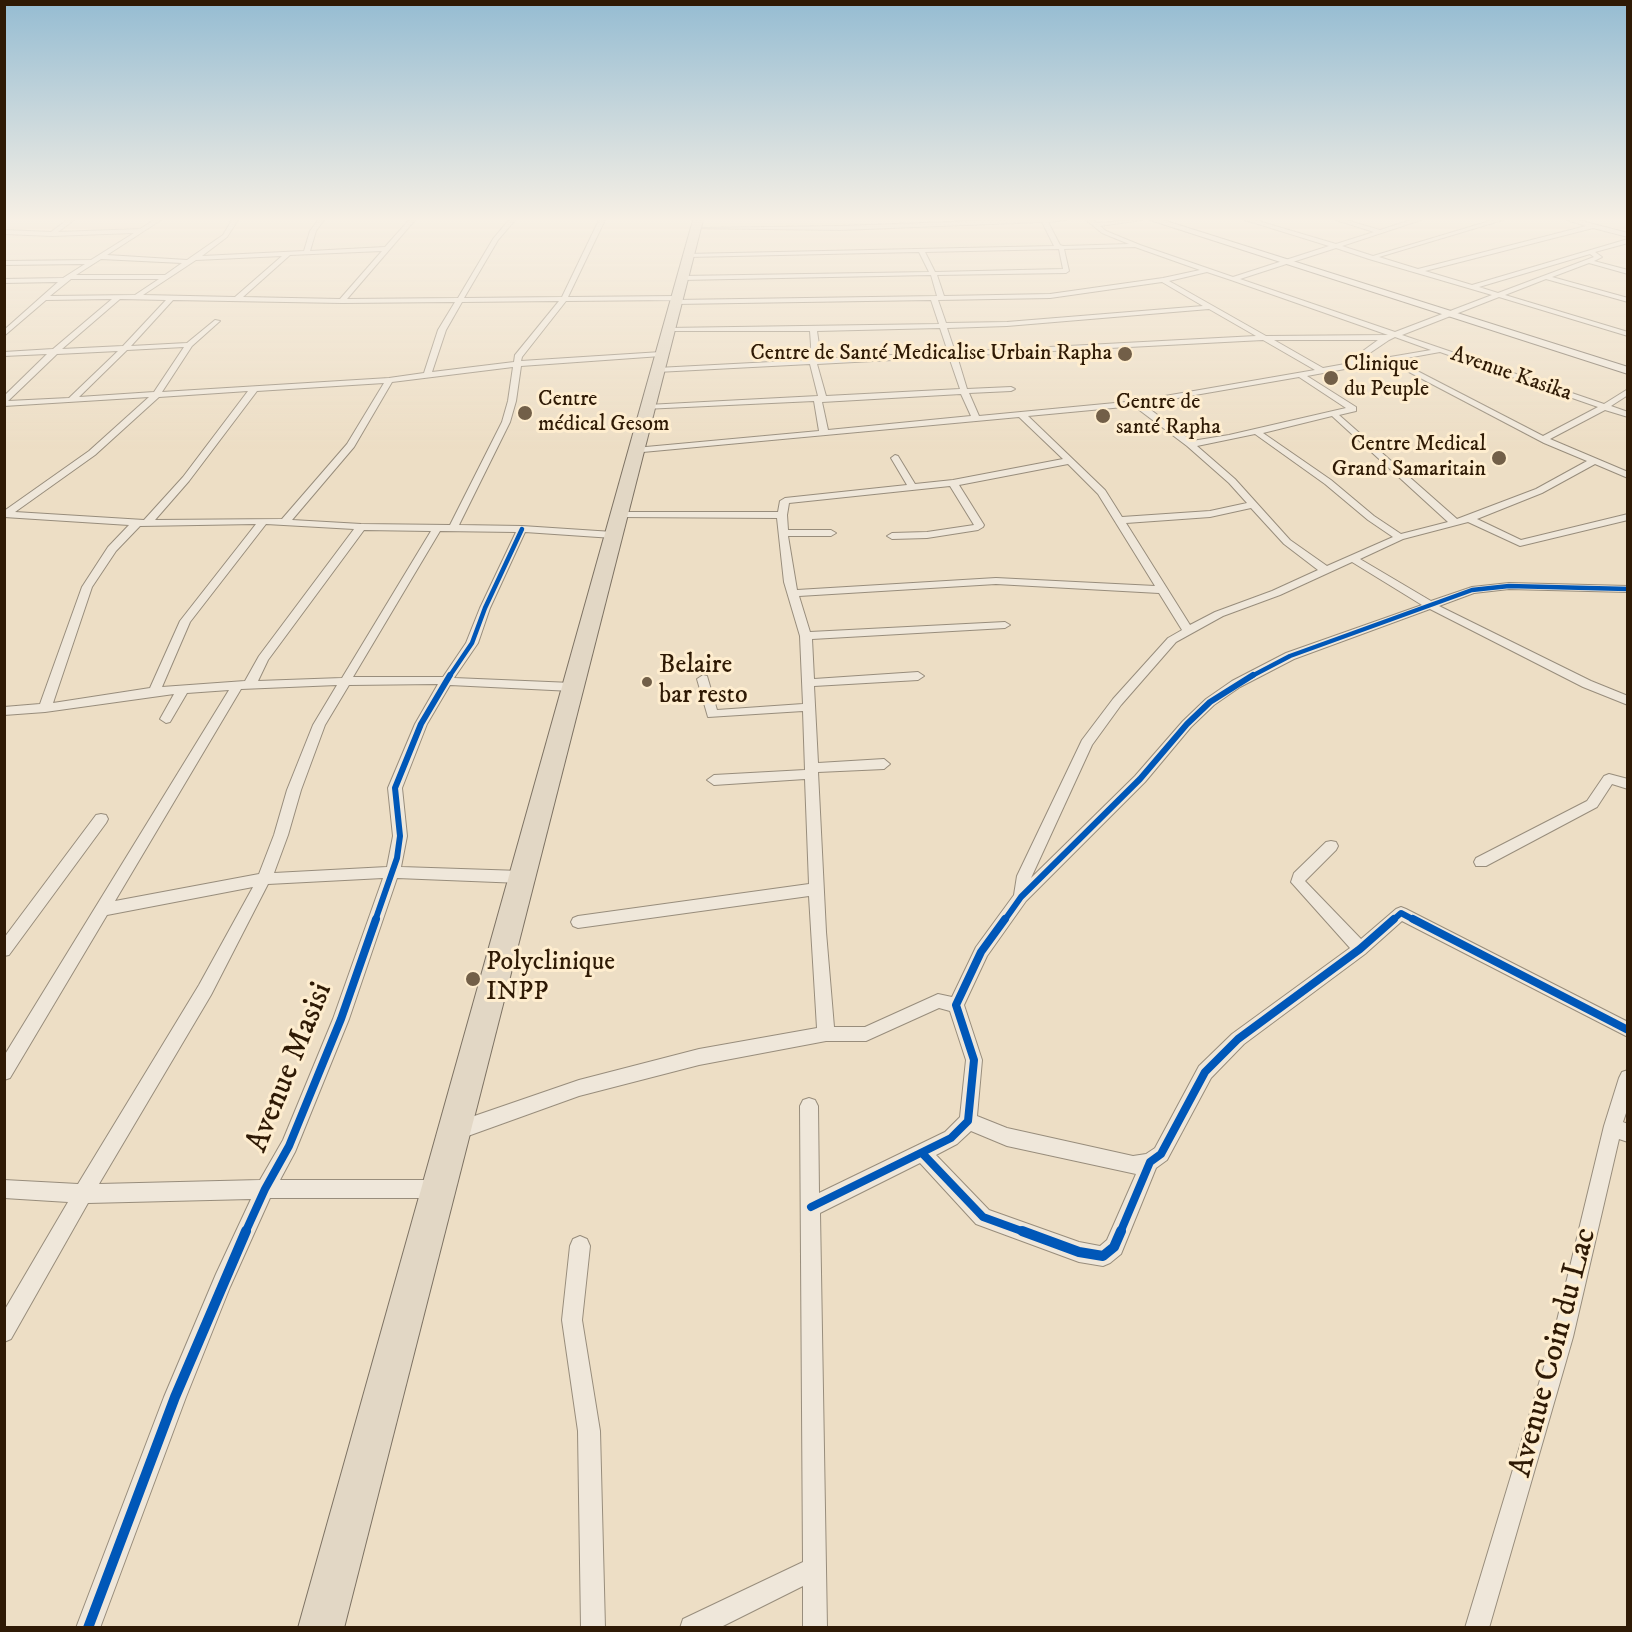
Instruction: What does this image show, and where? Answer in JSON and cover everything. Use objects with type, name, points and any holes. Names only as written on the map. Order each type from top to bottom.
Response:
[{"type":"highway","points":[[321,1628],[677,296]]},
{"type":"street","points":[[237,299],[240,296]]},
{"type":"street","points":[[342,301],[346,296]]},
{"type":"street","points":[[427,376],[439,335],[461,296]]},
{"type":"street","points":[[453,528],[506,422],[513,401],[517,364],[522,349],[551,318],[565,296]]},
{"type":"street","points":[[4,334],[46,298],[171,297],[342,301],[1012,296]]},
{"type":"street","points":[[1191,296],[1321,370]]},
{"type":"street","name":"Avenue Kasika","points":[[1280,296],[1390,336],[1441,350],[1628,415]]},
{"type":"street","points":[[1391,296],[1628,371]]},
{"type":"street","points":[[1347,365],[1390,336],[1494,296]]},
{"type":"street","points":[[1501,296],[1628,334]]},
{"type":"street","points":[[4,403],[55,351],[119,297]]},
{"type":"street","points":[[72,399],[126,347],[171,297]]},
{"type":"street","points":[[937,298],[942,327],[964,392],[976,418]]},
{"type":"street","points":[[4,403],[389,380],[517,364],[662,351],[813,330],[1019,324],[1210,307]]},
{"type":"street","points":[[5,514],[92,453],[156,395],[189,345],[217,321]]},
{"type":"street","points":[[813,330],[815,345],[813,362],[824,433]]},
{"type":"street","points":[[662,351],[813,362],[1262,338],[1390,336]]},
{"type":"street","points":[[4,354],[189,345]]},
{"type":"street","points":[[635,451],[1136,403],[1441,350]]},
{"type":"street","points":[[1389,359],[1542,439],[1628,475]]},
{"type":"street","points":[[1190,444],[1257,432],[1353,408],[1299,374]]},
{"type":"street","points":[[284,523],[351,445],[389,380]]},
{"type":"street","points":[[45,708],[87,587],[112,549],[186,479],[254,389]]},
{"type":"street","points":[[647,406],[820,400],[1011,389]]},
{"type":"street","points":[[1542,439],[1605,407],[1628,392]]},
{"type":"street","points":[[1136,403],[1190,444],[1232,481],[1287,542],[1326,570]]},
{"type":"street","points":[[1021,414],[1102,492],[1188,631]]},
{"type":"street","points":[[1334,414],[1454,522]]},
{"type":"street","points":[[1257,432],[1328,482],[1371,518],[1401,537]]},
{"type":"street","points":[[895,458],[913,488]]},
{"type":"street","points":[[826,1034],[816,889],[806,636],[793,594],[784,550],[782,515],[785,501],[953,483],[1070,461]]},
{"type":"street","points":[[1021,897],[1024,876],[1086,743],[1117,702],[1172,640],[1219,614],[1276,593],[1401,537],[1469,519],[1554,484],[1594,461]]},
{"type":"street","points":[[892,536],[927,535],[978,527],[979,525],[953,483]]},
{"type":"street","points":[[1121,520],[1210,514],[1253,505]]},
{"type":"street","points":[[5,514],[142,523],[263,521],[361,527],[522,529],[782,515]]},
{"type":"street","points":[[1469,519],[1520,543],[1628,517]]},
{"type":"street","points":[[154,691],[184,621],[263,521]]},
{"type":"street","points":[[4,1072],[244,685],[361,527]]},
{"type":"street","points":[[4,1332],[82,1194],[205,990],[264,879],[319,725],[437,528]]},
{"type":"street","name":"Avenue Masisi","points":[[88,1628],[175,1397],[223,1281],[265,1189],[289,1146],[341,1019],[397,858],[400,836],[394,788],[421,724],[472,643],[485,608],[522,529]]},
{"type":"street","points":[[783,532],[831,533]]},
{"type":"street","points":[[1352,558],[1428,604],[1587,684],[1628,701]]},
{"type":"street","points":[[793,594],[996,581],[1164,590]]},
{"type":"street","points":[[811,1207],[922,1154],[951,1138],[968,1121],[974,1060],[956,1005],[981,952],[1021,897],[1140,779],[1187,724],[1218,696],[1290,656],[1428,604],[1491,586],[1628,589]]},
{"type":"street","points":[[806,636],[1005,625]]},
{"type":"street","points":[[809,683],[918,676]]},
{"type":"street","points":[[703,679],[712,714],[810,707]]},
{"type":"street","points":[[4,711],[45,708],[154,691],[244,685],[345,681],[446,681],[572,687]]},
{"type":"street","points":[[166,719],[183,689]]},
{"type":"street","points":[[714,780],[884,764]]},
{"type":"street","points":[[1481,862],[1592,804],[1609,779],[1628,784]]},
{"type":"street","points":[[4,951],[101,819]]},
{"type":"street","points":[[1331,846],[1299,877],[1298,882],[1360,949]]},
{"type":"street","points":[[105,909],[264,879],[391,872],[521,877]]},
{"type":"street","points":[[578,922],[816,889]]},
{"type":"street","points":[[968,1121],[1007,1137],[1133,1165],[1149,1162],[1161,1154],[1205,1072],[1243,1035],[1360,949],[1401,913],[1628,1030]]},
{"type":"street","points":[[452,1133],[579,1088],[699,1057],[826,1034],[866,1034],[938,1001],[956,1005]]},
{"type":"street","name":"Avenue Coin du Lac","points":[[1476,1628],[1563,1337],[1620,1130],[1628,1078]]},
{"type":"street","points":[[809,1106],[815,1628]]},
{"type":"street","points":[[922,1154],[983,1217],[1079,1252],[1103,1256],[1114,1247],[1149,1162]]},
{"type":"street","points":[[4,1190],[82,1194],[265,1189],[438,1189]]},
{"type":"street","points":[[580,1246],[572,1320],[589,1431],[593,1628]]},
{"type":"street","points":[[692,1628],[815,1568]]},
{"type":"cycle path","points":[[88,1628],[175,1397],[223,1281],[265,1189],[289,1146],[341,1019],[397,858],[400,836],[395,788],[421,724],[472,643],[485,608],[522,529]]},
{"type":"cycle path","points":[[811,1207],[951,1138],[968,1121],[974,1060],[956,1005],[981,952],[1021,897],[1140,779],[1187,724],[1210,702],[1236,684],[1290,656],[1472,590],[1509,586],[1628,589]]},
{"type":"cycle path","points":[[922,1153],[983,1217],[1079,1252],[1103,1256],[1114,1247],[1150,1162],[1161,1154],[1205,1072],[1238,1039],[1360,949],[1401,913],[1628,1030]]},
{"type":"place","name":"Centre de Santé Medicalise Urbain Rapha","points":[[1125,354]]},
{"type":"place","name":"Clinique du Peuple","points":[[1331,378]]},
{"type":"place","name":"Centre médical Gesom","points":[[525,413]]},
{"type":"place","name":"Centre de santé Rapha","points":[[1103,416]]},
{"type":"place","name":"Centre Medical Grand Samaritain","points":[[1499,458]]},
{"type":"place","name":"Belaire bar resto","points":[[647,682]]},
{"type":"place","name":"Polyclinique INPP","points":[[473,979]]}]
